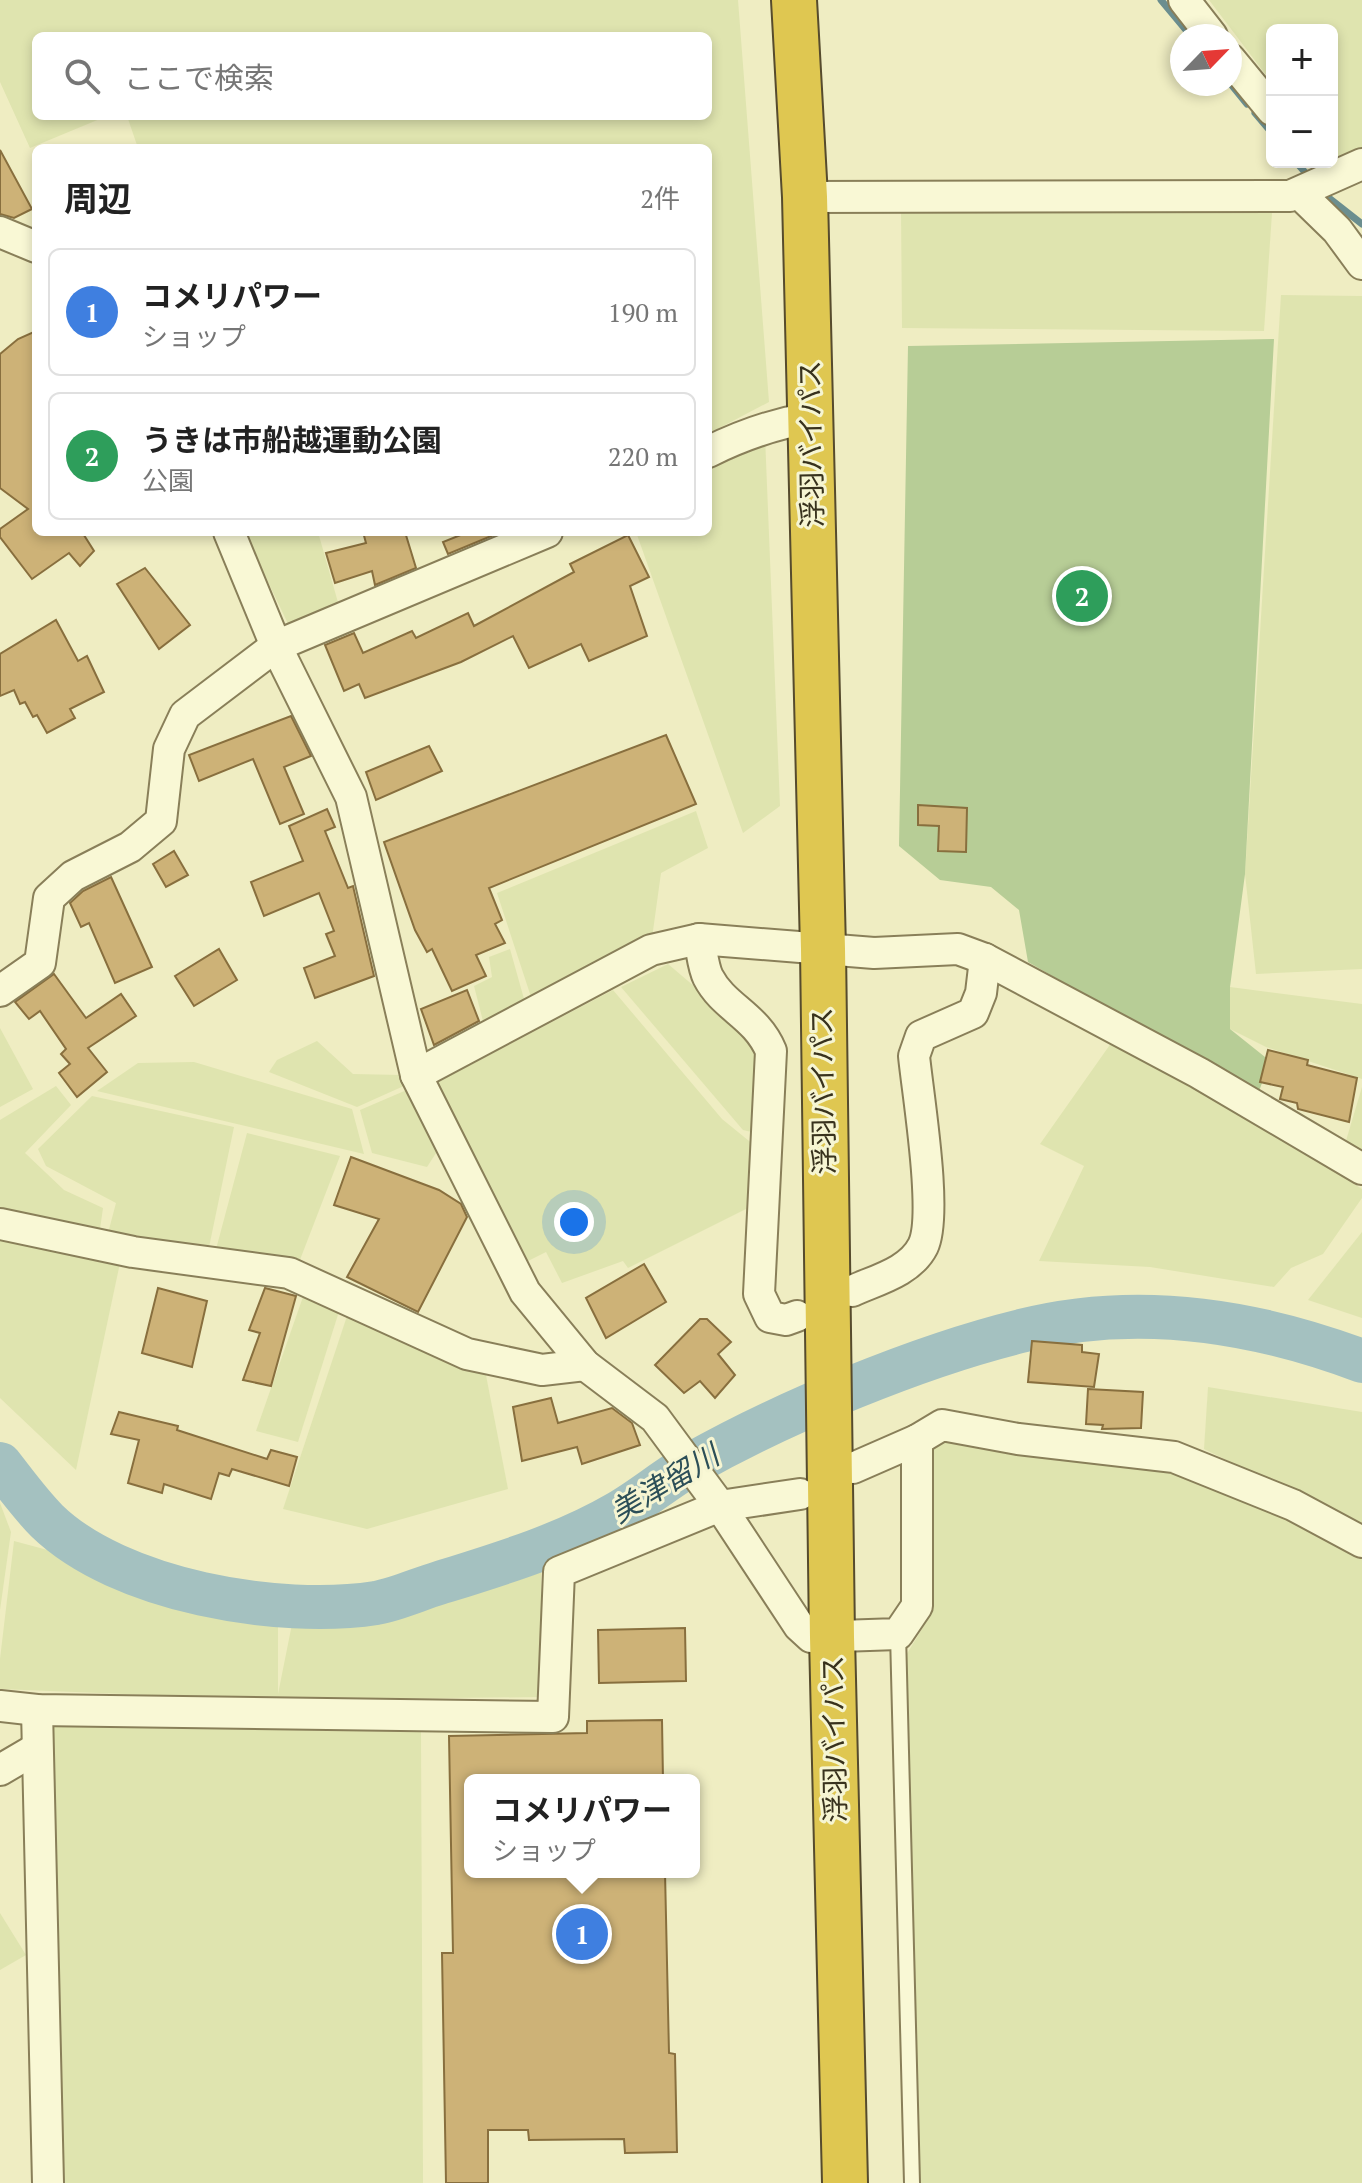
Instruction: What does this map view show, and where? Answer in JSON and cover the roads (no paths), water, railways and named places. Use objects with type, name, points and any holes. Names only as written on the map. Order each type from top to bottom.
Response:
[{"type":"highway","name":"浮羽バイパス","points":[[794,0],[805,197],[823,949],[811,1326],[841,1454],[832,1637],[845,2183]]},
{"type":"street","points":[[1184,0],[1203,24]]},
{"type":"street","points":[[1242,74],[1266,103]]},
{"type":"street","points":[[805,197],[1315,181],[1362,164]]},
{"type":"street","points":[[1315,181],[1337,230],[1362,264]]},
{"type":"street","points":[[0,232],[32,245]]},
{"type":"street","points":[[712,450],[742,435],[810,418]]},
{"type":"street","points":[[231,536],[276,646],[351,797],[416,1075],[525,1292],[585,1365],[655,1418],[720,1506],[799,1626],[811,1637],[898,1634],[917,1606],[917,1440]]},
{"type":"street","points":[[0,991],[40,963],[49,898],[73,876],[130,847],[161,821],[169,749],[185,715],[276,646],[537,536]]},
{"type":"street","points":[[699,939],[708,977],[727,1000],[762,1029],[771,1051],[759,1294],[770,1317],[811,1326]]},
{"type":"street","points":[[416,1075],[651,950],[699,939],[874,953],[958,949],[985,959],[1199,1073],[1362,1169]]},
{"type":"street","points":[[852,1291],[905,1267],[923,1246],[929,1214],[914,1056],[921,1036],[973,1013],[981,993],[985,959]]},
{"type":"street","points":[[0,1224],[133,1252],[289,1273],[467,1354],[542,1370],[585,1365]]},
{"type":"street","points":[[841,1454],[917,1440],[942,1425],[1018,1439],[1174,1457],[1293,1505],[1362,1542]]},
{"type":"street","points":[[0,1706],[37,1710],[553,1717],[559,1572],[720,1506],[800,1494]]},
{"type":"street","points":[[37,1710],[48,2183]]},
{"type":"street","points":[[0,1770],[36,1749]]},
{"type":"lane","points":[[898,1634],[912,2183]]},
{"type":"waterway","points":[[1161,0],[1181,24]]},
{"type":"waterway","points":[[1241,96],[1247,104]]},
{"type":"waterway","points":[[1255,113],[1266,126]]},
{"type":"waterway","points":[[1301,168],[1310,178]]},
{"type":"waterway","points":[[1320,191],[1362,224]]},
{"type":"waterway","name":"美津留川","points":[[0,1464],[47,1521],[78,1545],[115,1565],[157,1582],[202,1594],[248,1602],[337,1607],[392,1599],[553,1544],[618,1513],[692,1464],[768,1425],[896,1370],[1021,1331],[1064,1322],[1107,1318],[1194,1320],[1279,1335],[1362,1361]]},
{"type":"place","name":"うきは市船越運動公園","points":[[1082,596]]},
{"type":"place","name":"コメリパワー","points":[[582,1934]]}]
